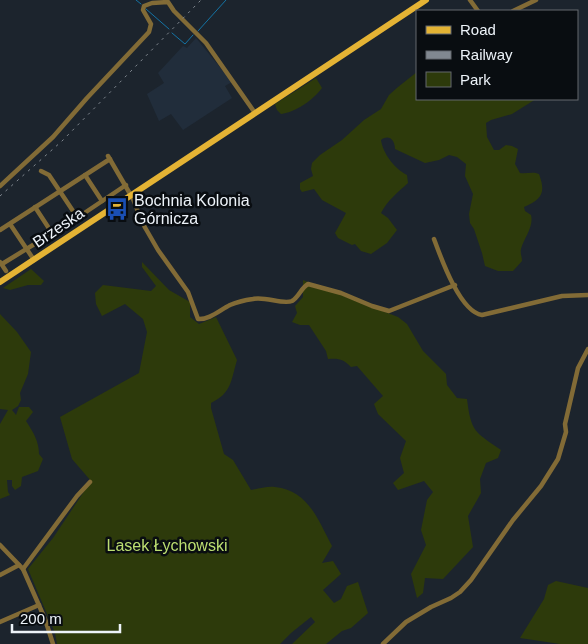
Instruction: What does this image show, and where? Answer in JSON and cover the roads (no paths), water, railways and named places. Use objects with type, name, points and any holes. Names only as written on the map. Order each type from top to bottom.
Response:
[{"type":"main road","name":"Brzeska","points":[[0,282],[426,0]]},
{"type":"street","points":[[515,10],[536,0]]},
{"type":"street","points":[[0,186],[53,137],[149,32],[151,24],[143,10],[144,6],[152,3],[168,1],[174,11],[206,43],[255,113]]},
{"type":"street","points":[[0,230],[109,158],[126,185],[143,224],[158,250],[188,292],[196,316],[201,319],[232,305],[261,297],[287,302],[292,301],[303,287],[308,284],[341,293],[389,311],[455,285]]},
{"type":"street","points":[[42,172],[48,175],[77,217]]},
{"type":"street","points":[[85,175],[102,201]]},
{"type":"street","points":[[6,271],[1,262],[52,233],[126,185]]},
{"type":"street","points":[[35,207],[52,233]]},
{"type":"street","points":[[10,224],[34,260]]},
{"type":"street","points":[[434,239],[445,268],[455,285],[471,310],[482,315],[562,296],[588,294]]},
{"type":"street","points":[[384,644],[406,622],[460,592],[472,580],[513,520],[541,486],[561,453],[566,432],[565,424],[578,368],[588,349]]},
{"type":"street","points":[[0,576],[21,567],[90,482]]},
{"type":"street","points":[[0,545],[21,567],[39,605],[53,644]]},
{"type":"street","points":[[0,622],[39,605]]},
{"type":"waterway","points":[[136,0],[141,4]]},
{"type":"waterway","points":[[198,31],[226,0]]},
{"type":"waterway","points":[[146,9],[169,29]]},
{"type":"waterway","points":[[172,33],[185,44],[193,35]]},
{"type":"railway","points":[[0,196],[62,141],[201,0]]},
{"type":"place","name":"Bochnia Kolonia Górnicza","points":[[117,209]]},
{"type":"park label","name":"Lasek Łychowski","points":[[167,545]]}]
